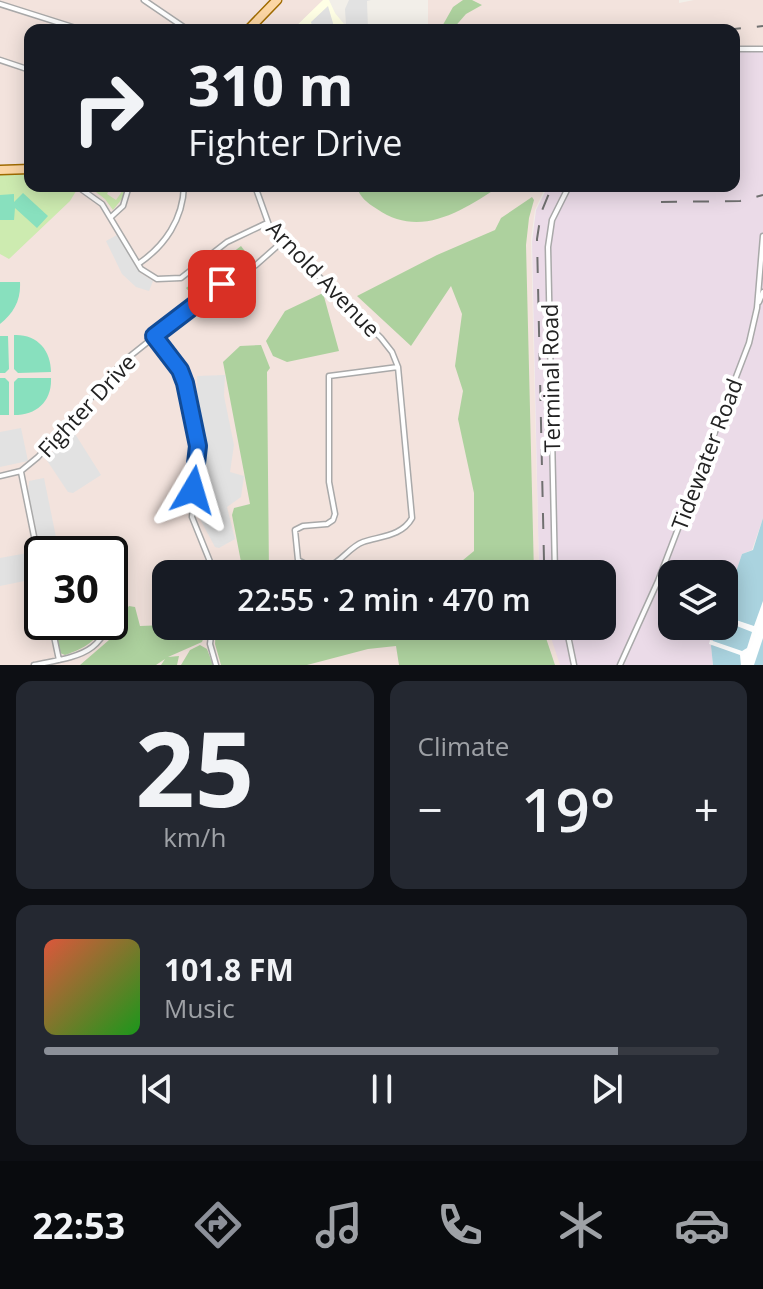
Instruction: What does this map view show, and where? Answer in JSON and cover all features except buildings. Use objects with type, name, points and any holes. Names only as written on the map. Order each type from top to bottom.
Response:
[{"type":"main road","points":[[251,24],[274,0]]},
{"type":"main road","points":[[0,170],[24,169]]},
{"type":"street","points":[[144,0],[179,24]]},
{"type":"street","points":[[0,4],[63,24]]},
{"type":"street","points":[[740,49],[763,49]]},
{"type":"street","points":[[0,60],[24,68]]},
{"type":"street","points":[[87,192],[111,217],[138,264],[157,279],[181,278],[227,242],[267,223]]},
{"type":"street","points":[[111,217],[123,206],[127,192]]},
{"type":"street","points":[[138,264],[151,255],[171,231],[181,208],[183,192]]},
{"type":"street","name":"Arnold Avenue","points":[[257,192],[267,223],[381,338],[392,352],[398,367],[412,518],[401,529],[379,540],[363,542],[329,567],[315,568],[298,560],[295,530],[303,526],[327,524],[335,514],[329,482],[329,376],[398,367]]},
{"type":"street","name":"Terminal Road","points":[[555,560],[548,247],[552,220],[566,192]]},
{"type":"street","name":"Tidewater Road","points":[[620,665],[669,552],[749,343],[757,308],[763,236]]},
{"type":"street","name":"Fighter Drive","points":[[0,476],[21,471],[38,457],[116,369],[213,290],[256,265],[283,241]]},
{"type":"street","points":[[757,308],[763,292]]},
{"type":"street","points":[[154,336],[180,370],[185,383],[198,446],[192,517],[209,560]]},
{"type":"street","points":[[21,471],[34,536]]},
{"type":"street","points":[[55,640],[59,660]]},
{"type":"street","points":[[34,665],[90,650],[102,640]]},
{"type":"street","points":[[210,640],[216,665]]},
{"type":"street","points":[[569,640],[574,665]]},
{"type":"shaded area","points":[[0,0],[323,0],[298,24],[24,24],[24,192],[543,192],[535,210],[531,239],[539,560],[152,560],[152,640],[552,640],[560,665],[0,665]]},
{"type":"shaded area","points":[[322,0],[329,0],[344,24],[298,24]]},
{"type":"shaded area","points":[[349,0],[371,0],[367,1],[368,24],[346,24],[345,9]]},
{"type":"shaded area","points":[[428,0],[679,0],[679,3],[694,0],[763,0],[763,46],[740,48],[740,24],[428,24]]},
{"type":"shaded area","points":[[328,6],[333,24],[311,22]]},
{"type":"shaded area","points":[[763,46],[763,518],[752,550],[742,554],[738,566],[738,560],[658,560],[658,640],[713,640],[713,665],[559,665],[551,640],[616,640],[616,560],[539,560],[532,242],[536,210],[545,192],[740,192],[740,48]]},
{"type":"shaded area","points":[[117,235],[140,273],[153,281],[149,291],[136,287],[122,274],[106,241]]},
{"type":"shaded area","points":[[225,375],[224,396],[234,445],[230,472],[244,476],[241,497],[227,507],[235,539],[219,548],[215,547],[200,519],[199,495],[205,445],[198,407],[197,376]]},
{"type":"shaded area","points":[[21,428],[28,461],[0,467],[0,432]]},
{"type":"shaded area","points":[[72,429],[101,475],[73,493],[68,492],[46,459]]},
{"type":"shaded area","points":[[44,478],[56,536],[37,536],[28,492],[29,481]]},
{"type":"shaded area","points":[[24,554],[24,581],[0,586],[0,558]]},
{"type":"green space","points":[[463,0],[482,5],[466,14],[457,24],[443,24],[453,7]]},
{"type":"green space","points":[[24,173],[24,192],[76,192],[70,201],[9,259],[0,254],[0,175]]},
{"type":"green space","points":[[96,192],[108,192],[116,200],[122,192],[126,192],[113,210]]},
{"type":"green space","points":[[359,192],[490,192],[440,218],[409,222],[393,218]]},
{"type":"green space","points":[[23,193],[48,216],[37,228],[15,208],[14,220],[0,220],[0,195],[14,194],[14,202]]},
{"type":"green space","points":[[532,197],[534,200],[526,245],[534,560],[463,560],[474,551],[474,493],[458,419],[463,391],[455,366],[462,314],[451,286],[411,346],[357,296],[437,255],[495,230],[501,218]]},
{"type":"green space","points":[[241,246],[247,254],[194,297],[186,288]]},
{"type":"green space","points":[[0,282],[20,282],[20,289],[16,306],[0,324]]},
{"type":"green space","points":[[323,293],[339,351],[287,362],[273,356],[266,341],[285,311]]},
{"type":"green space","points":[[14,335],[29,337],[41,345],[51,372],[18,373],[14,369]]},
{"type":"green space","points":[[0,336],[8,336],[9,369],[5,373],[0,373]]},
{"type":"green space","points":[[261,345],[270,368],[267,372],[269,560],[241,560],[232,515],[234,508],[250,504],[223,362],[240,346]]},
{"type":"green space","points":[[0,378],[9,382],[9,415],[0,415]]},
{"type":"green space","points":[[18,378],[51,378],[51,386],[42,405],[30,412],[14,415],[14,382]]},
{"type":"green space","points":[[128,607],[135,607],[140,626],[152,626],[152,640],[202,642],[168,657],[179,656],[177,665],[161,665],[165,659],[156,665],[80,665],[109,640],[128,640]]},
{"type":"green space","points":[[57,640],[93,640],[79,650],[65,655],[60,653]]},
{"type":"green space","points":[[215,640],[547,640],[555,665],[399,665],[396,646],[368,649],[307,665],[221,665]]},
{"type":"green space","points":[[200,645],[207,649],[213,665],[181,665],[190,650]]},
{"type":"water","points":[[763,518],[763,665],[713,665],[713,640],[738,640],[738,566],[742,554],[753,550]]},
{"type":"pier","points":[[763,601],[763,638],[754,665],[741,665],[740,655],[709,644],[710,640],[742,651],[747,648],[752,632],[738,626],[738,621],[754,626]]},
{"type":"railway","points":[[740,28],[763,26]]},
{"type":"railway","points":[[544,560],[537,239],[541,213],[550,192]]},
{"type":"railway","points":[[661,202],[740,201],[763,195]]},
{"type":"route","points":[[193,490],[198,446],[185,383],[180,370],[154,336],[222,284]]}]
